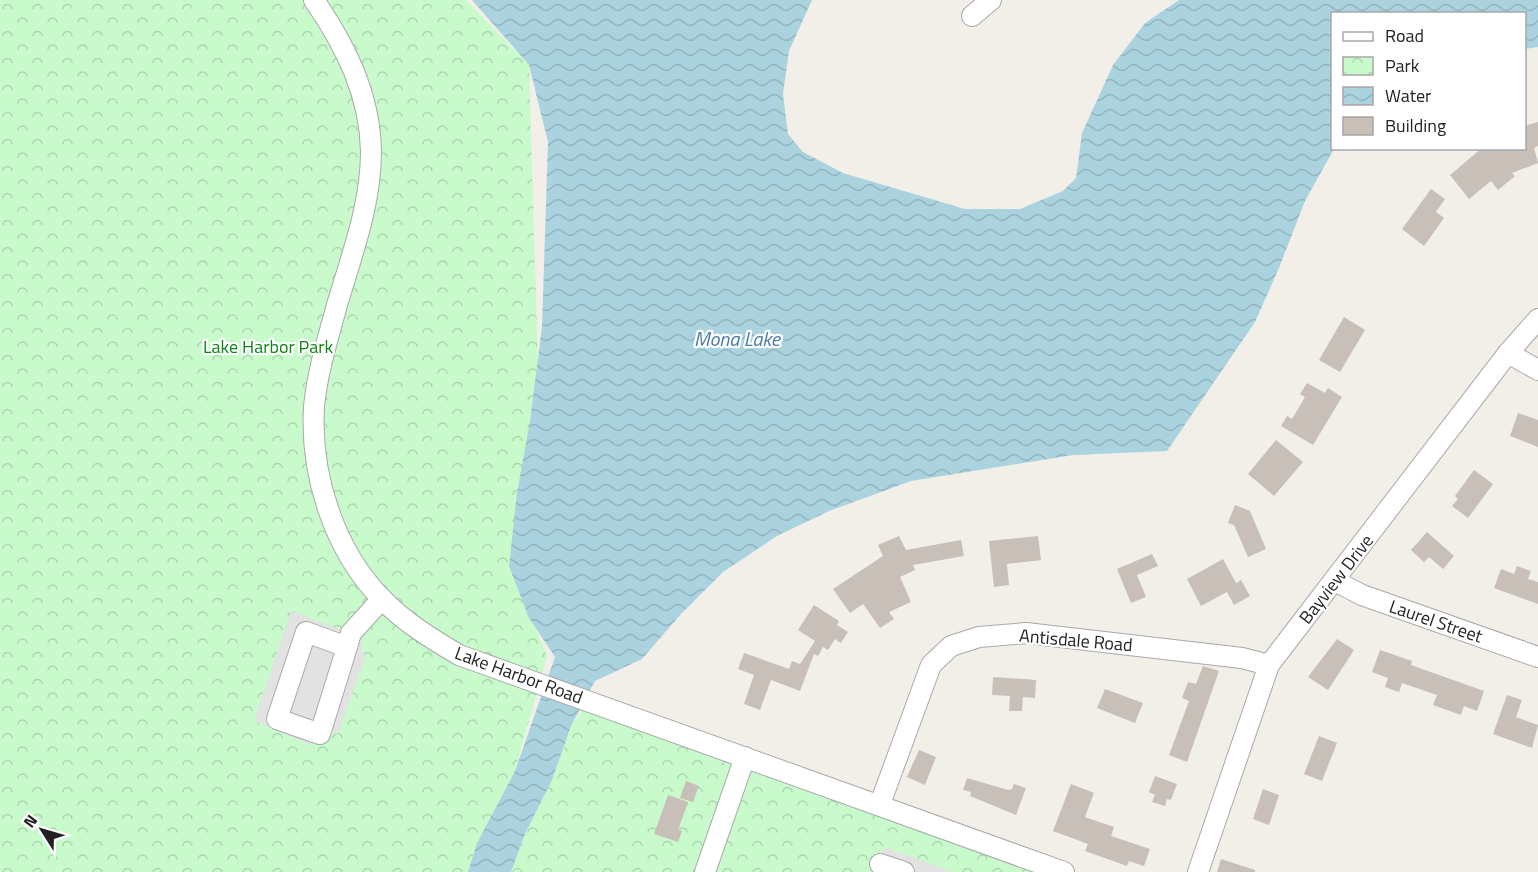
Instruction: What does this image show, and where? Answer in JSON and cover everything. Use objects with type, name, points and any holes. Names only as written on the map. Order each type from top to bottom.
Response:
[{"type":"street","name":"Lake Harbor Road","points":[[314,0],[339,37],[356,72],[366,109],[371,148],[370,183],[361,227],[323,359],[314,406],[315,458],[330,514],[346,549],[381,599],[423,633],[459,655],[880,804],[1019,865],[1064,872]]},
{"type":"street","points":[[972,16],[991,0]]},
{"type":"street","name":"Bayview Drive","points":[[1198,872],[1269,665],[1508,353],[1538,320]]},
{"type":"street","points":[[1508,353],[1538,370]]},
{"type":"street","name":"Laurel Street","points":[[1335,581],[1362,596],[1538,657]]},
{"type":"street","points":[[346,647],[306,632],[277,719],[320,734],[351,633],[381,599]]},
{"type":"street","name":"Antisdale Road","points":[[880,804],[931,665],[951,646],[979,637],[1026,633],[1242,658],[1269,665]]},
{"type":"street","points":[[705,872],[745,758]]},
{"type":"street","points":[[880,864],[904,872]]},
{"type":"green space","name":"Lake Harbor Park","points":[[0,0],[466,0],[529,65],[538,363],[509,566],[547,656],[515,771],[477,843],[468,872],[0,872]]},
{"type":"green space","points":[[589,701],[1061,872],[511,872],[525,834],[552,780],[571,726]]},
{"type":"shaded area","points":[[291,611],[363,638],[361,652],[366,655],[338,734],[325,731],[315,738],[311,745],[254,721]]},
{"type":"shaded area","points":[[884,847],[953,872],[875,872]]},
{"type":"water","name":"Mona Lake","points":[[472,0],[812,0],[789,51],[783,94],[788,134],[803,152],[843,173],[965,209],[1020,209],[1063,191],[1076,178],[1082,133],[1113,65],[1145,23],[1179,0],[1538,0],[1538,47],[1526,49],[1526,12],[1331,12],[1331,150],[1333,150],[1305,201],[1255,322],[1167,451],[1073,455],[911,481],[829,511],[777,536],[723,572],[680,615],[642,659],[595,681],[571,726],[552,780],[525,834],[511,872],[468,872],[477,843],[515,771],[555,657],[529,618],[509,566],[517,493],[530,421],[542,327],[548,142],[529,65]]},
{"type":"building","points":[[1538,122],[1538,146],[1534,148],[1538,163],[1512,173],[1515,176],[1498,190],[1491,181],[1469,199],[1450,175],[1480,150],[1526,150],[1526,125]]},
{"type":"building","points":[[1431,189],[1445,199],[1436,212],[1444,218],[1424,246],[1402,229]]},
{"type":"building","points":[[1344,317],[1365,330],[1340,372],[1319,360]]},
{"type":"building","points":[[1307,383],[1325,393],[1328,388],[1342,397],[1313,445],[1281,426],[1287,416],[1292,419],[1305,397],[1300,394]]},
{"type":"building","points":[[1518,413],[1538,420],[1538,447],[1510,436]]},
{"type":"building","points":[[1276,440],[1303,462],[1274,496],[1248,474]]},
{"type":"building","points":[[1474,470],[1493,484],[1468,518],[1452,506],[1458,499],[1455,496]]},
{"type":"building","points":[[1235,505],[1250,511],[1266,549],[1248,557],[1234,525],[1228,523]]},
{"type":"building","points":[[1427,532],[1454,556],[1443,569],[1429,557],[1424,562],[1411,550]]},
{"type":"building","points":[[899,536],[906,550],[961,540],[964,556],[913,565],[915,570],[900,577],[911,602],[889,612],[894,619],[880,628],[863,604],[850,613],[833,589],[883,556],[878,545]]},
{"type":"building","points":[[1038,536],[1041,560],[1007,564],[1009,585],[994,587],[989,541]]},
{"type":"building","points":[[1152,554],[1158,566],[1137,575],[1146,597],[1131,603],[1117,569]]},
{"type":"building","points":[[1223,559],[1236,583],[1241,580],[1250,596],[1234,605],[1227,592],[1201,606],[1187,579]]},
{"type":"building","points":[[1517,566],[1531,571],[1528,579],[1538,582],[1538,604],[1494,588],[1501,569],[1514,574]]},
{"type":"building","points":[[814,605],[839,621],[837,625],[848,632],[841,643],[835,639],[828,650],[823,647],[818,656],[814,654],[800,691],[771,680],[760,710],[744,704],[754,675],[738,669],[744,653],[789,669],[792,661],[800,664],[815,641],[798,630]]},
{"type":"building","points":[[1337,639],[1354,650],[1328,690],[1308,677]]},
{"type":"building","points":[[1380,650],[1412,661],[1411,665],[1484,691],[1477,711],[1464,706],[1461,715],[1433,705],[1437,695],[1402,683],[1399,692],[1385,687],[1388,678],[1372,672]]},
{"type":"building","points":[[1203,666],[1219,671],[1187,762],[1169,755],[1189,701],[1182,698],[1188,682],[1196,684]]},
{"type":"building","points":[[993,677],[1036,680],[1035,698],[1023,697],[1022,711],[1009,711],[1010,696],[992,695]]},
{"type":"building","points":[[1105,689],[1143,703],[1135,723],[1097,708]]},
{"type":"building","points":[[1507,695],[1522,700],[1516,717],[1538,725],[1532,748],[1493,734]]},
{"type":"building","points":[[1319,736],[1337,743],[1322,781],[1304,774]]},
{"type":"building","points":[[919,750],[936,757],[925,785],[907,777]]},
{"type":"building","points":[[1155,776],[1177,784],[1171,800],[1167,799],[1165,806],[1152,802],[1155,795],[1149,792]]},
{"type":"building","points":[[967,778],[1008,790],[1012,789],[1014,784],[1026,788],[1016,815],[970,796],[971,792],[963,790]]},
{"type":"building","points":[[686,781],[699,786],[693,802],[680,798]]},
{"type":"building","points":[[1071,784],[1094,793],[1085,817],[1114,827],[1111,836],[1150,849],[1144,866],[1129,861],[1127,866],[1085,851],[1088,844],[1053,831]]},
{"type":"building","points":[[1263,789],[1279,795],[1269,825],[1253,819]]},
{"type":"building","points":[[668,795],[688,802],[678,830],[682,831],[678,842],[654,834]]},
{"type":"building","points":[[1221,859],[1255,870],[1255,872],[1217,872]]}]
